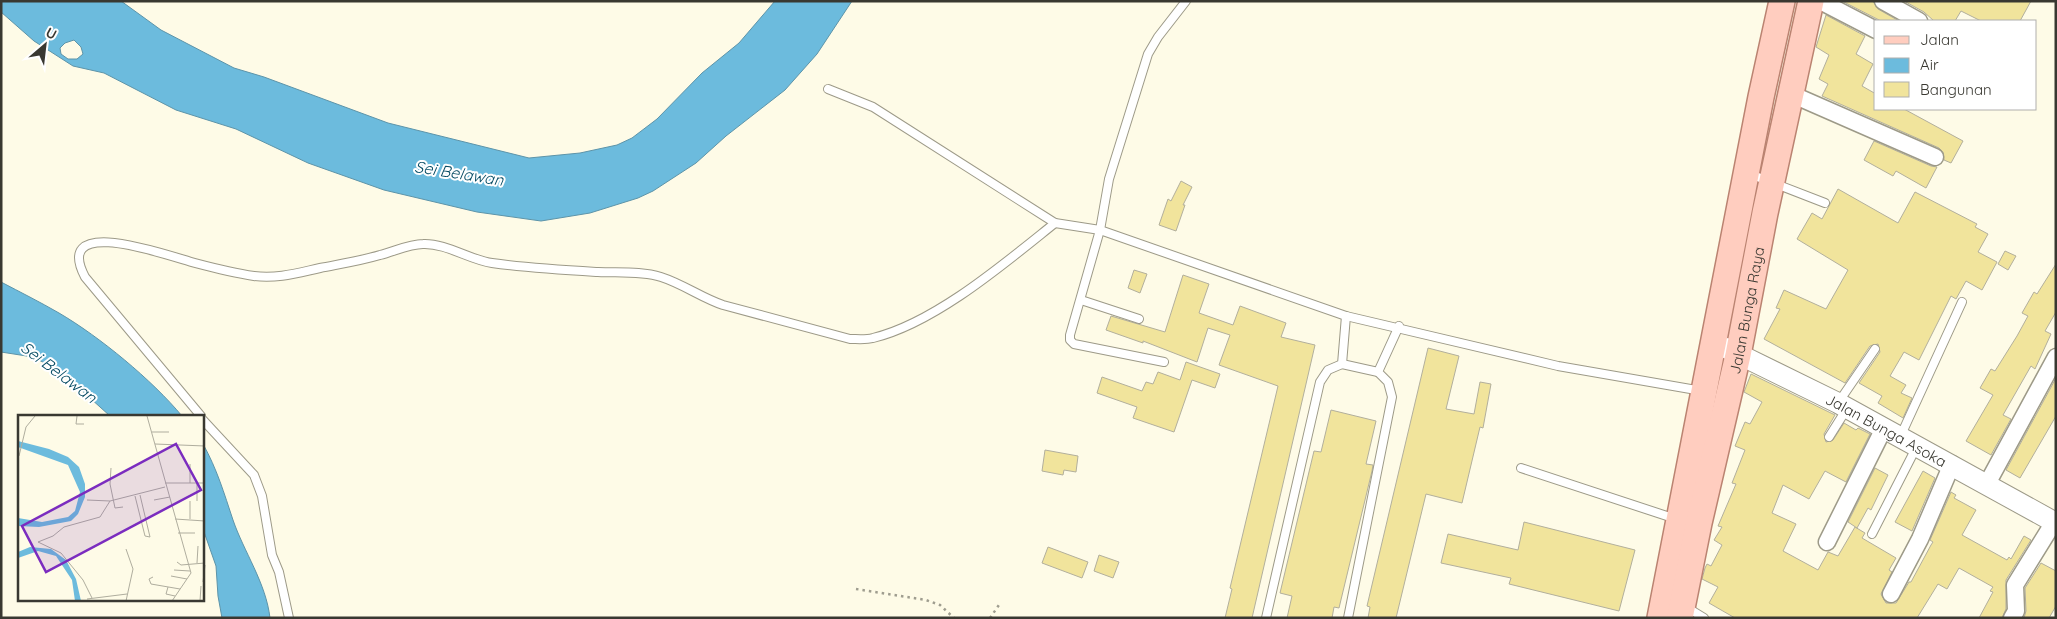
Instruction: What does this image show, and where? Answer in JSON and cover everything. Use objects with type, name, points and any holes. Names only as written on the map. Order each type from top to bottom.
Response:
[{"type":"main road","name":"Jalan Bunga Raya","points":[[1681,611],[1704,391],[1746,172],[1782,1]]},
{"type":"main road","name":"Jalan Bunga Raya","points":[[1660,618],[1738,355],[1771,182],[1812,1]]},
{"type":"street","points":[[1820,1],[1874,29]]},
{"type":"street","points":[[1883,1],[1918,20]]},
{"type":"street","points":[[1792,94],[1935,157]]},
{"type":"street","name":"Jalan Bunga Asoka","points":[[1714,342],[1843,406],[2055,522]]},
{"type":"street","points":[[1988,484],[2056,357]]},
{"type":"street","points":[[1827,542],[1900,437]]},
{"type":"street","points":[[1891,594],[1920,539],[1952,464]]},
{"type":"street","points":[[2012,618],[2016,611],[2015,585],[2055,522]]},
{"type":"lane","points":[[1164,362],[1074,344],[1070,340],[1070,335],[1100,230],[1109,178],[1148,54],[1186,1]]},
{"type":"lane","points":[[828,89],[873,107],[1055,223],[1100,230],[1346,316],[1399,326],[1558,366],[1704,391]]},
{"type":"lane","points":[[1746,172],[1825,204]]},
{"type":"lane","points":[[200,415],[85,277],[78,265],[78,258],[81,251],[87,245],[97,242],[128,244],[231,272],[272,278],[371,258],[422,244],[432,244],[494,264],[565,270],[636,272],[661,277],[704,299],[723,306],[850,339],[871,339],[908,326],[935,310],[1009,260],[1055,223]]},
{"type":"lane","points":[[1081,300],[1139,319]]},
{"type":"lane","points":[[1872,534],[1900,437],[1962,302]]},
{"type":"lane","points":[[1342,364],[1346,316]]},
{"type":"lane","points":[[1378,372],[1399,326]]},
{"type":"lane","points":[[1829,437],[1843,406],[1876,349]]},
{"type":"lane","points":[[1266,618],[1320,382],[1328,370],[1342,364],[1378,372],[1388,382],[1392,397],[1348,618]]},
{"type":"lane","points":[[204,420],[254,475],[262,496],[272,555],[279,572],[289,618]]},
{"type":"lane","points":[[1521,468],[1689,522]]},
{"type":"lane","points":[[1681,611],[1704,618]]},
{"type":"path","points":[[856,589],[926,600],[940,606],[954,618]]},
{"type":"path","points":[[990,618],[1001,602]]},
{"type":"water","name":"Sei Belawan","points":[[1,1],[121,1],[161,30],[234,68],[264,77],[388,123],[529,158],[580,153],[617,145],[632,138],[657,119],[702,73],[739,43],[775,1],[852,1],[817,54],[785,90],[726,136],[696,163],[653,191],[638,198],[590,213],[541,221],[477,212],[384,190],[308,163],[236,129],[176,110],[104,73],[73,66],[34,41],[1,12]],"holes":[[[74,40],[81,47],[83,54],[77,59],[68,59],[61,54],[60,48],[65,43]]]},
{"type":"water","name":"Sei Belawan","points":[[1,282],[59,313],[91,334],[141,374],[181,415],[109,415],[60,371],[33,357],[1,352]]},
{"type":"water","points":[[204,446],[264,592],[270,618],[222,618],[216,566],[204,532]]},
{"type":"building","points":[[1842,1],[1873,1],[1878,9],[1897,20],[1879,20]]},
{"type":"building","points":[[1904,1],[2031,1],[2021,20],[1979,20],[1961,11],[1956,20],[1933,20],[1924,12]]},
{"type":"building","points":[[1826,15],[1865,36],[1856,54],[1873,64],[1862,86],[1874,93],[1874,110],[1906,110],[1963,141],[1951,163],[1944,160],[1943,152],[1939,148],[1822,96],[1828,84],[1819,79],[1829,55],[1816,47]]},
{"type":"building","points":[[1874,141],[1937,167],[1926,188],[1896,171],[1893,176],[1864,160]]},
{"type":"building","points":[[1181,181],[1192,187],[1183,205],[1185,205],[1176,231],[1159,225],[1168,199],[1171,201]]},
{"type":"building","points":[[1838,189],[1898,223],[1915,192],[1977,224],[1975,227],[1988,234],[1978,252],[1997,262],[1982,290],[1966,281],[1956,299],[1951,296],[1919,360],[1904,352],[1890,376],[1906,385],[1901,393],[1912,398],[1903,418],[1878,403],[1882,396],[1859,383],[1880,352],[1878,344],[1870,346],[1845,383],[1764,339],[1780,309],[1776,308],[1784,290],[1826,309],[1848,270],[1797,239],[1812,213],[1822,219]]},
{"type":"building","points":[[2005,251],[2016,256],[2008,270],[1998,264]]},
{"type":"building","points":[[2056,264],[2056,312],[2045,331],[2051,334],[2035,369],[2031,366],[2003,415],[2011,419],[1991,455],[1966,441],[1993,395],[1980,388],[1991,369],[1995,371],[2017,336],[2028,316],[2022,313],[2034,292],[2037,294]]},
{"type":"building","points":[[1134,270],[1147,274],[1140,293],[1128,288]]},
{"type":"building","points":[[1183,275],[1209,284],[1199,313],[1233,325],[1240,306],[1286,323],[1281,337],[1315,345],[1252,618],[1225,618],[1232,589],[1230,588],[1278,386],[1219,365],[1230,335],[1208,328],[1197,362],[1143,341],[1143,343],[1106,330],[1111,316],[1165,332]]},
{"type":"building","points":[[1428,348],[1459,356],[1446,409],[1474,414],[1480,382],[1491,384],[1483,428],[1480,427],[1462,503],[1426,494],[1396,618],[1368,618],[1370,607],[1367,606]]},
{"type":"building","points":[[1186,362],[1220,374],[1215,388],[1192,380],[1174,432],[1133,418],[1137,407],[1097,393],[1102,377],[1142,391],[1146,382],[1153,384],[1158,372],[1180,380]]},
{"type":"building","points":[[1751,374],[1835,415],[1824,434],[1826,442],[1833,440],[1844,423],[1856,430],[1858,428],[1870,434],[1846,482],[1825,471],[1809,499],[1783,485],[1772,513],[1796,524],[1783,551],[1818,570],[1828,552],[1838,556],[1855,527],[1865,533],[1862,538],[1896,558],[1889,570],[1892,572],[1881,594],[1886,603],[1896,603],[1909,582],[1911,582],[1933,542],[1930,540],[1951,492],[1956,495],[1954,498],[1976,510],[1962,535],[2007,560],[2009,557],[2011,559],[2024,536],[2031,540],[2006,580],[2006,609],[2002,618],[1979,618],[1993,592],[1990,591],[1993,587],[1959,568],[1947,589],[1938,584],[1917,618],[1735,618],[1709,603],[1718,587],[1702,579],[1707,564],[1711,566],[1722,545],[1714,540],[1722,527],[1718,526],[1736,484],[1732,483],[1745,450],[1735,446],[1745,422],[1750,424],[1762,402],[1744,392]]},
{"type":"building","points":[[2056,378],[2056,416],[2020,478],[2006,470]]},
{"type":"building","points":[[1331,410],[1376,421],[1366,464],[1373,465],[1372,471],[1339,608],[1334,607],[1332,618],[1287,618],[1292,596],[1280,593],[1314,451],[1321,452]]},
{"type":"building","points":[[1045,450],[1078,456],[1076,472],[1064,470],[1063,475],[1042,471]]},
{"type":"building","points":[[1875,468],[1888,475],[1871,510],[1868,508],[1857,528],[1848,522]]},
{"type":"building","points":[[1923,471],[1935,478],[1912,531],[1895,522]]},
{"type":"building","points":[[1524,522],[1635,550],[1619,611],[1509,584],[1511,578],[1441,563],[1448,534],[1518,550]]},
{"type":"building","points":[[1048,547],[1088,562],[1082,578],[1042,563]]},
{"type":"building","points":[[1099,555],[1119,562],[1113,578],[1094,571]]},
{"type":"building","points":[[2041,563],[2056,571],[2056,606],[2049,618],[2024,618],[2026,611],[2025,588]]}]
